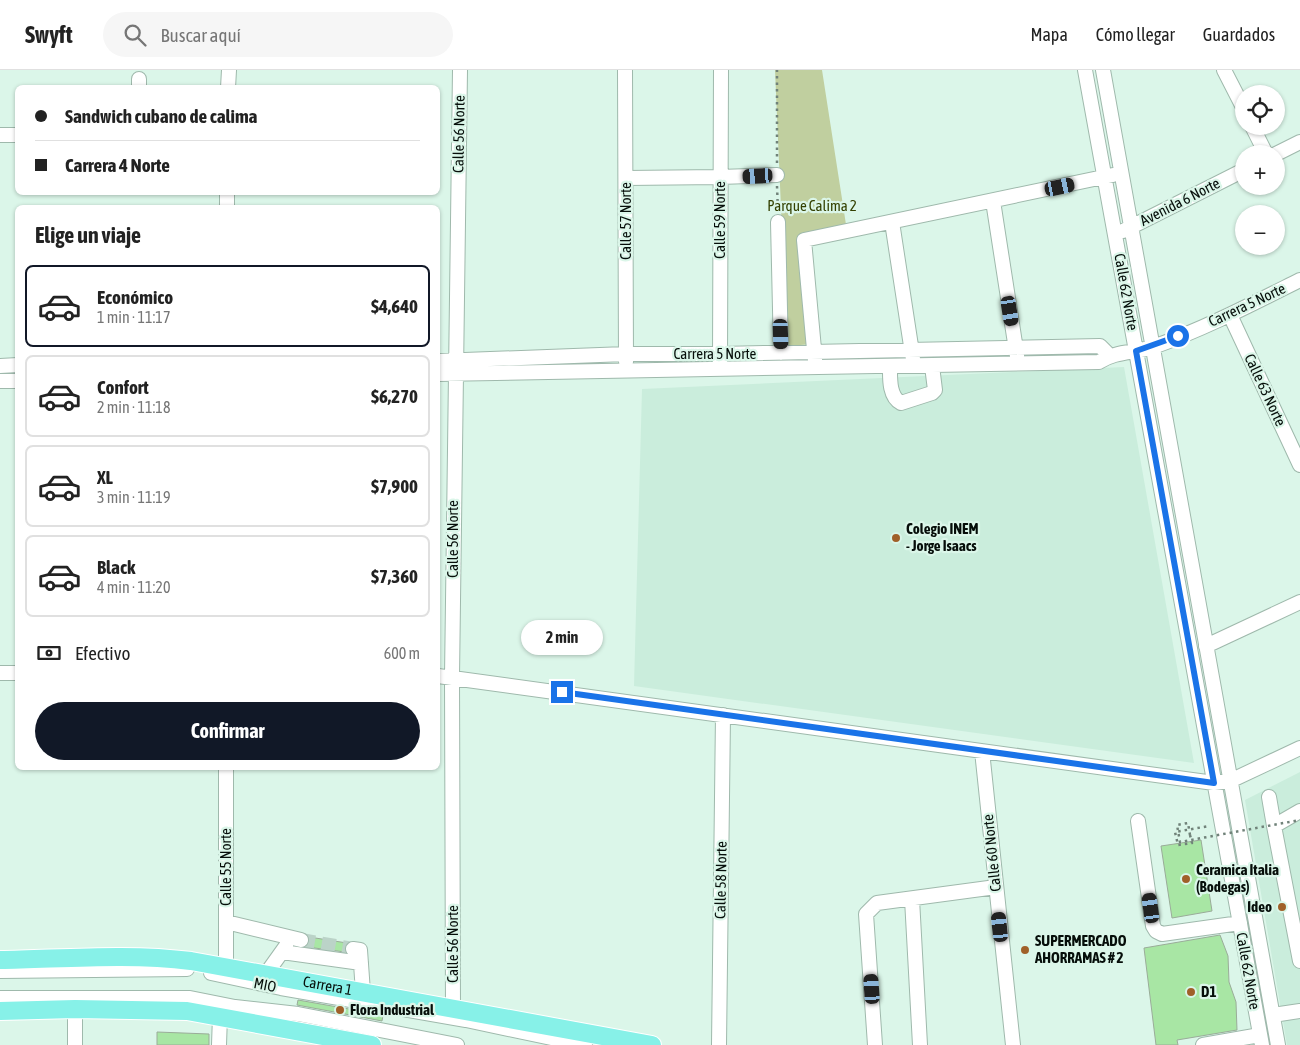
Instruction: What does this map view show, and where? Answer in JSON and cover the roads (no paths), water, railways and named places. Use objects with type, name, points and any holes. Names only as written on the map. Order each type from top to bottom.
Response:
[{"type":"main road","name":"Carrera 1","points":[[0,960],[161,957],[266,974],[652,1045]]},
{"type":"main road","points":[[0,1012],[75,1009],[187,1011],[372,1045]]},
{"type":"street","points":[[228,70],[228,85]]},
{"type":"street","name":"Calle 56 Norte","points":[[453,1008],[452,677],[460,70]]},
{"type":"street","name":"Calle 57 Norte","points":[[625,70],[627,372]]},
{"type":"street","name":"Calle 59 Norte","points":[[721,70],[721,369]]},
{"type":"street","name":"Calle 62 Norte","points":[[1085,70],[1261,1040]]},
{"type":"street","name":"Calle 62 Norte","points":[[1103,70],[1278,1045]]},
{"type":"street","points":[[1224,70],[1235,91]]},
{"type":"street","points":[[0,135],[15,135]]},
{"type":"street","points":[[1285,150],[1300,142]]},
{"type":"street","points":[[626,178],[720,178],[777,174]]},
{"type":"street","points":[[816,368],[804,240],[1121,174]]},
{"type":"street","name":"Avenida 6 Norte","points":[[1116,234],[1235,175]]},
{"type":"street","points":[[993,202],[1018,365]]},
{"type":"street","points":[[778,222],[781,353]]},
{"type":"street","points":[[892,222],[913,350],[913,366]]},
{"type":"street","name":"Carrera 5 Norte","points":[[440,361],[455,367],[627,372],[1099,362],[1109,355],[1152,347],[1230,315],[1300,280]]},
{"type":"street","name":"Calle 63 Norte","points":[[1230,315],[1300,465]]},
{"type":"street","name":"Carrera 5 Norte","points":[[440,373],[455,367],[626,354],[781,353],[1100,346],[1109,355]]},
{"type":"street","points":[[0,366],[15,365]]},
{"type":"street","points":[[890,367],[890,380],[894,397],[901,402],[932,393],[935,383],[932,366]]},
{"type":"street","points":[[0,381],[15,381]]},
{"type":"street","points":[[1206,646],[1300,602]]},
{"type":"street","points":[[0,673],[15,673]]},
{"type":"street","points":[[440,676],[1214,783],[1230,780],[1300,748]]},
{"type":"street","name":"Calle 58 Norte","points":[[719,1045],[723,714]]},
{"type":"street","name":"Calle 60 Norte","points":[[982,751],[1013,1045]]},
{"type":"street","name":"Calle 55 Norte","points":[[226,770],[226,967]]},
{"type":"street","points":[[1269,797],[1300,961]]},
{"type":"street","points":[[1274,826],[1300,811]]},
{"type":"street","points":[[1138,821],[1153,926],[1156,931],[1162,934],[1240,923]]},
{"type":"street","points":[[876,1045],[866,914],[877,903],[996,887]]},
{"type":"street","points":[[912,899],[920,1045]]},
{"type":"street","points":[[226,922],[296,940],[282,952],[266,974]]},
{"type":"street","points":[[353,949],[360,950],[363,992]]},
{"type":"street","points":[[282,952],[361,963]]},
{"type":"street","name":"MIO","points":[[0,971],[178,968],[466,1020],[585,1045]]},
{"type":"street","name":"MIO","points":[[0,998],[69,996],[190,998],[235,1007],[298,1014],[457,1045]]},
{"type":"street","points":[[75,1009],[75,1045]]},
{"type":"street","points":[[1273,1015],[1300,1011]]},
{"type":"street","points":[[219,1045],[220,1016]]},
{"type":"street","points":[[1203,1045],[1261,1040]]},
{"type":"tunnel","points":[[301,940],[353,949]]},
{"type":"place","name":"Colegio INEM - Jorge Isaacs","points":[[896,538]]},
{"type":"place","name":"Ceramica Italia (Bodegas)","points":[[1186,879]]},
{"type":"place","name":"Ideo","points":[[1282,907]]},
{"type":"place","name":"SUPERMERCADO AHORRAMAS # 2","points":[[1025,950]]},
{"type":"place","name":"D1","points":[[1191,992]]},
{"type":"place","name":"Flora Industrial","points":[[340,1010]]},
{"type":"park label","name":"Parque Calima 2","points":[[812,206]]}]
